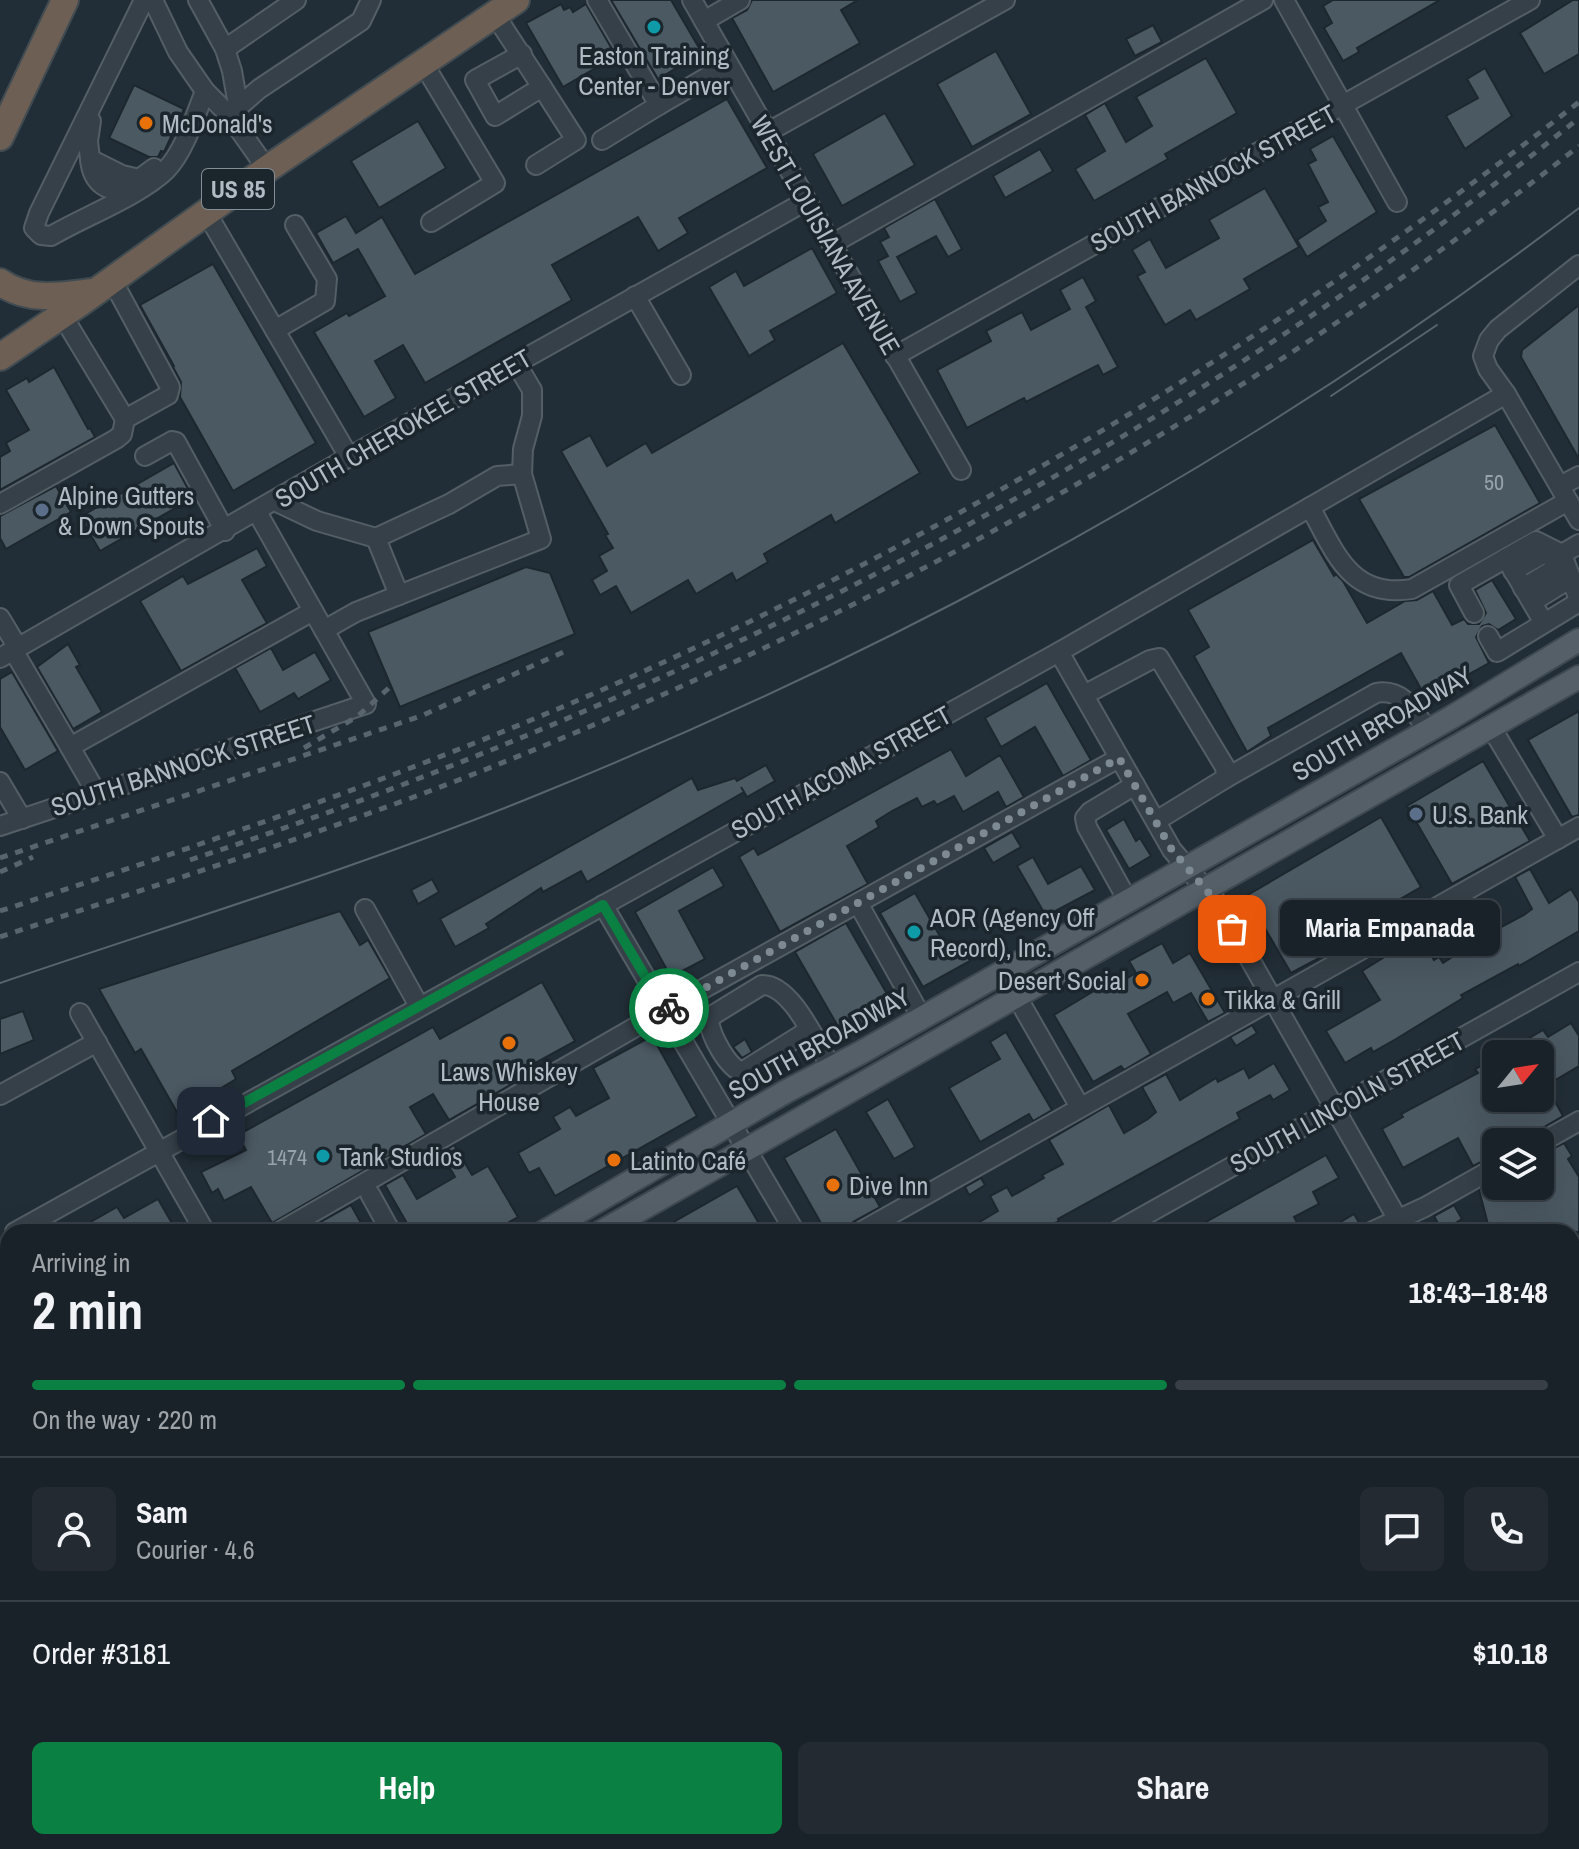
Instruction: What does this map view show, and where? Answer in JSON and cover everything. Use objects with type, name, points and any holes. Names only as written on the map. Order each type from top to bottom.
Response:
[{"type":"highway","points":[[0,137],[65,0]]},
{"type":"highway","name":"US 85","points":[[0,357],[267,169],[506,7]]},
{"type":"highway","points":[[0,282],[24,294],[55,297],[104,286]]},
{"type":"main road","name":"SOUTH BROADWAY","points":[[560,1224],[1017,997],[1428,731],[1579,640]]},
{"type":"main road","name":"SOUTH BROADWAY","points":[[612,1224],[832,1068],[1128,901],[1197,878],[1491,727],[1579,677]]},
{"type":"street","points":[[144,0],[34,228],[41,235],[51,236],[138,190],[168,168],[187,135],[203,96]]},
{"type":"street","points":[[153,0],[203,96],[234,110]]},
{"type":"street","points":[[198,0],[225,49],[234,110],[267,169]]},
{"type":"street","points":[[225,49],[296,0]]},
{"type":"street","points":[[234,110],[361,21],[371,0]]},
{"type":"street","points":[[597,0],[659,105]]},
{"type":"street","name":"WEST LOUISIANA AVENUE","points":[[692,0],[961,470]]},
{"type":"street","points":[[704,21],[740,0]]},
{"type":"street","points":[[768,132],[1005,0]]},
{"type":"street","points":[[832,244],[1263,0]]},
{"type":"street","points":[[1284,0],[1397,202]]},
{"type":"street","name":"SOUTH BANNOCK STREET","points":[[895,356],[1530,0]]},
{"type":"street","points":[[506,7],[522,54],[576,140],[536,165]]},
{"type":"street","points":[[522,54],[475,80],[495,116],[542,87]]},
{"type":"street","points":[[423,63],[495,183],[431,222]]},
{"type":"street","points":[[602,140],[728,65]]},
{"type":"street","points":[[94,102],[88,141],[90,159],[122,175],[139,179],[165,157],[189,107],[203,96]]},
{"type":"street","name":"SOUTH CHEROKEE STREET","points":[[10,652],[349,457],[806,201]]},
{"type":"street","points":[[206,212],[349,457]]},
{"type":"street","points":[[275,330],[325,301],[327,279],[295,225]]},
{"type":"street","points":[[1579,265],[1498,329],[1484,348],[1484,363],[1506,394],[1579,520]]},
{"type":"street","points":[[104,286],[170,387],[168,395],[125,419]]},
{"type":"street","points":[[635,296],[681,375]]},
{"type":"street","points":[[0,504],[122,434],[125,419],[62,315]]},
{"type":"street","points":[[257,512],[324,630],[356,612],[541,539],[522,474],[523,449],[532,416],[532,390],[516,363]]},
{"type":"street","name":"SOUTH ACOMA STREET","points":[[29,1224],[1059,652],[1506,394]]},
{"type":"street","points":[[145,456],[172,441],[176,442],[225,531]]},
{"type":"street","points":[[275,501],[317,521],[376,538],[449,504],[497,476],[522,474]]},
{"type":"street","points":[[1310,507],[1345,567],[1360,582],[1397,591],[1412,589],[1564,494],[1579,476]]},
{"type":"street","points":[[376,538],[399,595]]},
{"type":"street","points":[[1527,671],[1500,643],[1526,593],[1536,541],[1566,552]]},
{"type":"street","points":[[1526,593],[1553,570],[1566,552]]},
{"type":"street","points":[[1474,613],[1459,585],[1526,593],[1576,593],[1566,552]]},
{"type":"street","points":[[70,747],[313,611]]},
{"type":"street","points":[[0,618],[10,652],[97,794]]},
{"type":"street","name":"SOUTH BANNOCK STREET","points":[[0,826],[366,704],[324,630]]},
{"type":"street","points":[[1059,652],[1172,850],[1219,905],[1401,1224]]},
{"type":"street","points":[[1084,695],[1159,658],[1225,767],[1226,778]]},
{"type":"street","points":[[1156,821],[1376,693],[1401,696],[1428,731]]},
{"type":"street","points":[[1491,727],[1558,839]]},
{"type":"street","points":[[297,1224],[665,1010],[1119,758]]},
{"type":"street","points":[[0,782],[22,819]]},
{"type":"street","points":[[1128,901],[1085,818],[1135,785]]},
{"type":"street","points":[[874,1224],[1579,827]]},
{"type":"street","points":[[858,903],[922,1018]]},
{"type":"street","points":[[603,905],[790,1224]]},
{"type":"street","points":[[365,909],[419,1006]]},
{"type":"street","name":"SOUTH LINCOLN STREET","points":[[1129,1224],[1579,972]]},
{"type":"street","points":[[809,1030],[742,1072],[733,1068],[710,1029],[709,1021],[713,1015],[762,985],[771,984],[790,998],[832,1068]]},
{"type":"street","points":[[1017,997],[1080,1107]]},
{"type":"street","points":[[80,1013],[200,1224]]},
{"type":"street","points":[[0,1095],[97,1042]]},
{"type":"street","points":[[1554,1135],[1579,1121]]},
{"type":"street","points":[[1405,1224],[1482,1176]]},
{"type":"street","points":[[370,1194],[387,1224]]},
{"type":"building","name":"Easton Training Center - Denver","points":[[611,0],[671,0],[702,53],[658,79]]},
{"type":"building","points":[[752,0],[858,0],[841,10],[860,43],[773,92],[732,18],[747,10]]},
{"type":"building","points":[[1333,0],[1440,0],[1357,48],[1359,52],[1343,61],[1324,28],[1332,23],[1323,6]]},
{"type":"building","points":[[1573,0],[1579,0],[1579,54],[1544,74],[1520,33]]},
{"type":"building","points":[[561,4],[564,10],[570,7],[573,12],[586,4],[616,56],[563,87],[526,23]]},
{"type":"building","points":[[1153,25],[1162,42],[1135,56],[1126,39]]},
{"type":"building","points":[[996,51],[1031,114],[972,147],[937,84]]},
{"type":"building","points":[[1206,58],[1237,113],[1165,154],[1168,159],[1094,201],[1075,169],[1105,151],[1085,115],[1105,103],[1126,142],[1152,126],[1136,97]]},
{"type":"building","points":[[1485,68],[1512,116],[1465,149],[1446,116],[1478,98],[1467,79]]},
{"type":"building","points":[[134,85],[184,109],[164,152],[161,151],[158,157],[149,157],[109,138]]},
{"type":"building","points":[[727,99],[767,168],[679,218],[688,233],[658,251],[638,217],[552,265],[572,300],[425,383],[403,345],[375,361],[396,398],[364,417],[314,332],[385,296],[358,249],[333,263],[316,233],[346,216],[356,233],[382,217],[415,274]]},
{"type":"building","points":[[885,113],[915,165],[842,206],[813,154]]},
{"type":"building","points":[[418,121],[446,168],[379,208],[351,161]]},
{"type":"building","points":[[1333,136],[1377,212],[1307,257],[1297,240],[1326,221],[1318,207],[1328,202],[1308,164],[1316,160],[1310,149]]},
{"type":"building","points":[[1040,149],[1053,171],[1005,198],[993,176]]},
{"type":"building","points":[[1265,188],[1299,247],[1244,279],[1250,289],[1196,320],[1190,310],[1165,325],[1137,276],[1145,272],[1132,250],[1150,239],[1166,268],[1219,238],[1209,220]]},
{"type":"building","points":[[935,199],[962,249],[948,257],[936,236],[897,257],[917,293],[900,302],[878,261],[888,256],[880,242],[889,237],[884,228]]},
{"type":"building","points":[[812,248],[837,293],[770,331],[775,340],[749,356],[709,287],[736,271],[744,286]]},
{"type":"building","points":[[213,264],[316,443],[233,491],[180,397],[181,382],[140,305]]},
{"type":"building","points":[[1083,277],[1096,301],[1086,307],[1118,367],[1103,375],[1098,365],[967,428],[937,370],[991,341],[986,331],[1022,312],[1031,330],[1070,309],[1060,290]]},
{"type":"building","points":[[1579,305],[1579,459],[1521,357],[1522,350]]},
{"type":"building","points":[[843,343],[920,473],[835,523],[831,515],[764,554],[768,562],[736,581],[732,573],[696,594],[688,580],[631,613],[616,586],[600,595],[592,580],[607,571],[599,556],[613,548],[561,451],[590,435],[607,466],[646,443],[652,453]]},
{"type":"building","points":[[54,367],[95,437],[0,490],[0,457],[10,451],[6,443],[29,430],[6,390],[27,378],[29,382]]},
{"type":"building","points":[[1495,425],[1540,503],[1404,577],[1359,499]]},
{"type":"building","points":[[174,463],[193,498],[100,551],[80,517]]},
{"type":"building","points":[[56,486],[71,512],[6,549],[0,538],[0,516]]},
{"type":"building","points":[[1313,540],[1334,576],[1336,574],[1343,581],[1367,623],[1405,601],[1417,600],[1433,591],[1452,625],[1464,619],[1468,624],[1479,624],[1486,613],[1475,590],[1492,580],[1516,619],[1498,630],[1489,624],[1482,626],[1476,637],[1489,663],[1426,698],[1401,653],[1268,728],[1271,736],[1247,752],[1194,656],[1209,647],[1188,610]]},
{"type":"building","points":[[257,548],[267,566],[242,580],[267,623],[181,671],[140,601],[183,576],[188,584]]},
{"type":"building","points":[[526,567],[550,573],[575,634],[400,707],[368,632]]},
{"type":"building","points":[[68,644],[80,665],[76,667],[102,712],[73,729],[37,667]]},
{"type":"building","points":[[271,648],[283,670],[315,652],[331,680],[298,699],[294,693],[260,712],[235,668]]},
{"type":"building","points":[[12,672],[58,751],[25,770],[0,727],[0,679]]},
{"type":"building","points":[[1047,683],[1091,760],[1063,776],[1035,727],[1001,747],[985,718]]},
{"type":"building","points":[[1579,711],[1579,815],[1572,817],[1528,740]]},
{"type":"building","points":[[951,749],[966,776],[1000,755],[1024,797],[1006,807],[998,792],[963,812],[954,796],[937,805],[934,801],[922,807],[917,798],[892,811],[876,821],[879,827],[847,846],[868,884],[780,932],[739,857],[754,848],[758,855]]},
{"type":"building","points":[[1483,761],[1530,841],[1452,884],[1407,806]]},
{"type":"building","points":[[766,765],[775,781],[747,797],[744,792],[587,882],[581,871],[543,892],[541,888],[486,924],[489,928],[455,947],[440,919],[692,778],[698,790],[735,778],[737,781]]},
{"type":"building","points":[[1381,817],[1421,887],[1357,924],[1363,935],[1291,973],[1246,896]]},
{"type":"building","points":[[1124,819],[1136,841],[1140,838],[1151,856],[1129,869],[1106,830]]},
{"type":"building","points":[[1012,832],[1021,847],[993,863],[984,848]]},
{"type":"building","points":[[1033,857],[1048,884],[1081,866],[1095,890],[1046,916],[1017,866]]},
{"type":"building","points":[[713,867],[724,886],[679,911],[705,959],[671,977],[635,912]]},
{"type":"building","points":[[1530,869],[1549,903],[1571,889],[1579,902],[1579,931],[1461,995],[1463,998],[1373,1052],[1371,1048],[1345,1063],[1326,1031],[1380,1000],[1362,971],[1420,935],[1434,960],[1439,957],[1443,963],[1524,915],[1532,909],[1515,877]]},
{"type":"building","points":[[432,879],[439,892],[418,904],[411,890]]},
{"type":"building","name":"AOR (Agency Off Record), Inc.","points":[[915,893],[949,952],[961,945],[970,961],[923,987],[880,913]]},
{"type":"building","points":[[340,911],[360,945],[368,940],[390,978],[232,1071],[236,1079],[178,1114],[141,1049],[135,1053],[99,989]]},
{"type":"building","points":[[846,923],[894,1006],[843,1035],[795,952]]},
{"type":"building","points":[[1162,943],[1173,963],[1190,953],[1225,1013],[1208,1022],[1191,993],[1173,1003],[1167,992],[1128,1014],[1151,1054],[1124,1070],[1121,1066],[1093,1082],[1054,1015],[1109,982],[1112,987],[1136,973],[1129,961]]},
{"type":"building","points":[[542,982],[575,1041],[528,1067],[531,1073],[449,1120],[433,1094],[410,1107],[426,1134],[272,1223],[251,1187],[224,1201],[218,1189],[212,1193],[201,1172],[246,1150],[238,1135],[433,1027],[440,1039]]},
{"type":"building","points":[[23,1011],[34,1040],[0,1054],[0,1019]]},
{"type":"building","points":[[1571,1023],[1579,1036],[1579,1066],[1554,1081],[1554,1040],[1526,1040],[1543,1030],[1548,1037]]},
{"type":"building","points":[[1252,1025],[1257,1033],[1236,1046],[1230,1037]]},
{"type":"building","points":[[1006,1032],[1052,1110],[1033,1121],[1029,1114],[980,1142],[949,1088],[1000,1059],[990,1042]]},
{"type":"building","points":[[652,1036],[697,1116],[555,1196],[539,1168],[529,1173],[518,1153],[560,1129],[553,1117],[570,1107],[576,1116],[609,1098],[593,1068]]},
{"type":"building","points":[[745,1039],[752,1052],[742,1058],[733,1047]]},
{"type":"building","points":[[1274,1063],[1290,1090],[1273,1100],[1270,1095],[1237,1113],[1240,1119],[1053,1224],[976,1224],[998,1211],[990,1196],[1007,1187],[1012,1196],[1063,1164],[1049,1140],[1109,1105],[1124,1133],[1148,1119],[1156,1112],[1142,1087],[1166,1074],[1180,1100],[1216,1078],[1218,1082],[1244,1068],[1249,1078]]},
{"type":"building","points":[[1482,1065],[1482,1112],[1554,1112],[1554,1100],[1563,1116],[1543,1128],[1482,1128],[1482,1162],[1473,1166],[1458,1138],[1403,1168],[1382,1129],[1403,1117],[1401,1114],[1478,1073],[1475,1069]]},
{"type":"building","points":[[888,1099],[915,1147],[894,1159],[866,1112]]},
{"type":"building","points":[[836,1129],[880,1207],[852,1224],[821,1224],[784,1158]]},
{"type":"building","points":[[1564,1143],[1572,1156],[1568,1159],[1579,1177],[1579,1224],[1488,1224],[1479,1190],[1482,1188],[1482,1200],[1554,1200],[1554,1148]]},
{"type":"building","points":[[454,1145],[472,1175],[488,1166],[518,1217],[506,1224],[407,1224],[385,1185],[403,1175],[417,1199],[455,1177],[441,1153]]},
{"type":"building","points":[[1326,1155],[1339,1178],[1313,1192],[1319,1204],[1294,1217],[1298,1224],[1202,1224]]},
{"type":"building","points":[[981,1178],[985,1185],[969,1195],[965,1187]]},
{"type":"building","points":[[737,1186],[759,1224],[670,1224]]},
{"type":"building","points":[[158,1199],[172,1224],[87,1224],[117,1207],[124,1218]]},
{"type":"building","points":[[351,1205],[362,1224],[317,1224]]},
{"type":"building","points":[[1454,1205],[1462,1219],[1454,1224],[1438,1224],[1434,1216]]},
{"type":"building","points":[[1354,1214],[1360,1224],[1337,1224]]},
{"type":"tram line","points":[[0,983],[337,870],[471,821],[675,737],[811,674],[1078,536],[1207,461],[1334,381],[1458,297],[1579,208]]},
{"type":"tram line","points":[[1331,396],[1437,325]]},
{"type":"railway","points":[[0,911],[239,830],[476,743],[631,677],[881,555],[1002,489],[1240,344],[1355,267],[1579,102]]},
{"type":"railway","points":[[190,860],[377,794],[561,721],[741,640],[918,552],[1091,455],[1259,351],[1422,238],[1579,118]]},
{"type":"railway","points":[[0,937],[286,842],[456,781],[752,654],[898,582],[1182,422],[1319,335],[1579,146]]},
{"type":"railway","points":[[0,858],[421,716],[568,650]]},
{"type":"railway","points":[[304,748],[358,716],[391,686]]},
{"type":"railway","points":[[0,872],[33,857]]},
{"type":"way so far","points":[[669,1008],[1119,758],[1172,850],[1219,905],[1232,929]]},
{"type":"place","name":"Easton Training Center - Denver","points":[[654,27]]},
{"type":"place","name":"McDonald's","points":[[146,123]]},
{"type":"place","name":"Alpine Gutters & Down Spouts","points":[[42,510]]},
{"type":"place","name":"U.S. Bank","points":[[1416,814]]},
{"type":"place","name":"Maria Empanada","points":[[1232,929]]},
{"type":"place","name":"AOR (Agency Off Record), Inc.","points":[[914,932]]},
{"type":"place","name":"Desert Social","points":[[1142,980]]},
{"type":"place","name":"Tikka & Grill","points":[[1208,999]]},
{"type":"place","name":"Laws Whiskey House","points":[[509,1043]]},
{"type":"place","name":"Tank Studios","points":[[323,1156]]},
{"type":"place","name":"Latinto Café","points":[[614,1160]]},
{"type":"place","name":"Dive Inn","points":[[833,1185]]},
{"type":"route","points":[[211,1121],[603,905],[665,1010],[669,1008]]}]
